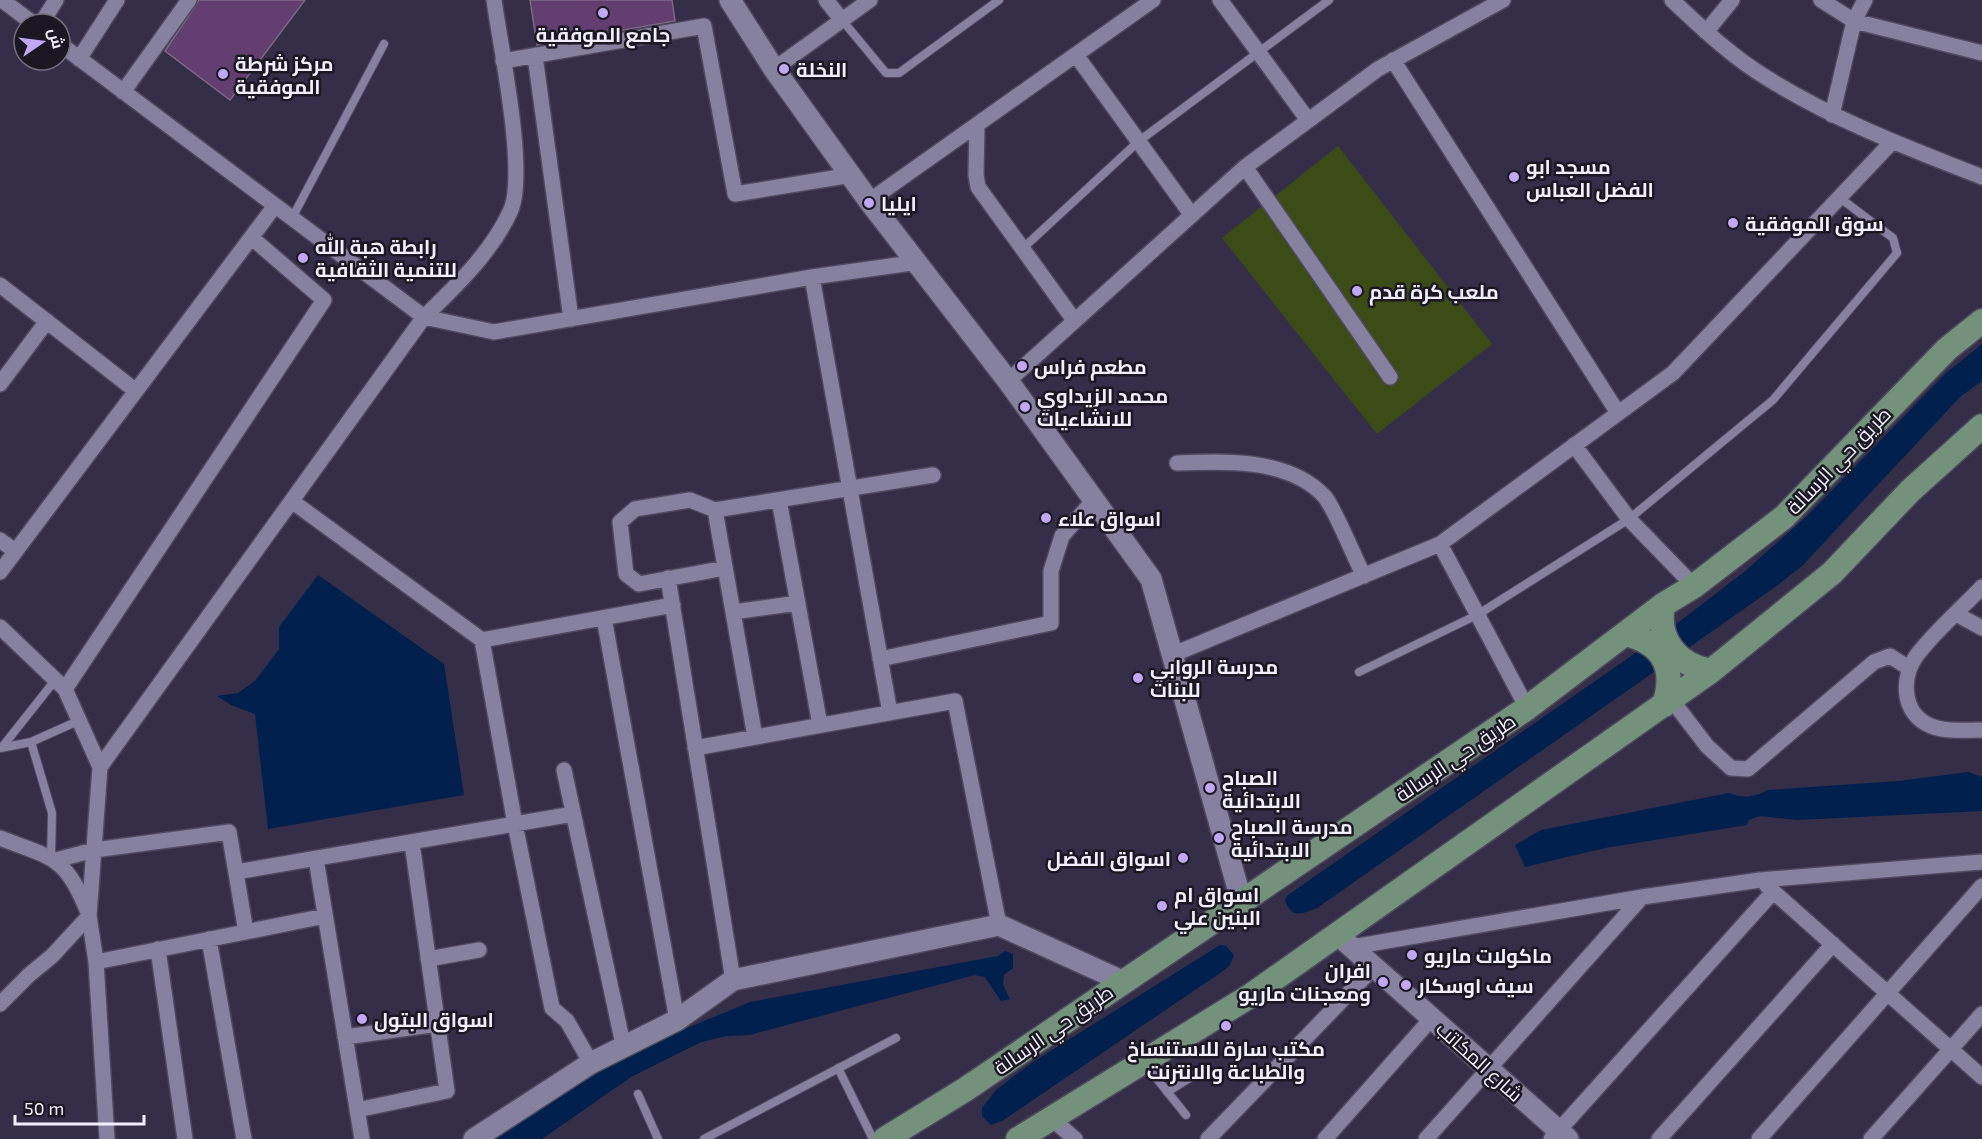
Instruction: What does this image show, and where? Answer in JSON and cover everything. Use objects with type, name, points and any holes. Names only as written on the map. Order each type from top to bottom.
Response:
[{"type":"main road","name":"طريق حي الرسالة","points":[[885,1139],[966,1089],[1122,981],[1242,903],[1662,614],[1694,586],[1784,517],[1947,349],[1982,321]]},
{"type":"main road","points":[[1018,1139],[1142,1061],[1345,941],[1668,695],[1700,668],[1832,573],[1910,491],[1982,426]]},
{"type":"main road","points":[[1662,614],[1667,643],[1673,652],[1700,668]]},
{"type":"main road","points":[[1632,636],[1651,644],[1661,655],[1668,668],[1668,695]]},
{"type":"street","points":[[3,0],[18,12]]},
{"type":"street","points":[[79,59],[117,0]]},
{"type":"street","points":[[123,92],[189,0]]},
{"type":"street","points":[[100,767],[293,502],[423,317],[470,272],[511,211],[517,160],[494,0]]},
{"type":"street","points":[[730,0],[774,69],[869,201],[919,262],[1008,381],[1151,579],[1174,654],[1242,903]]},
{"type":"street","points":[[826,0],[842,20]]},
{"type":"street","points":[[774,69],[870,0]]},
{"type":"street","points":[[869,201],[1153,0]]},
{"type":"street","points":[[1220,0],[1308,120]]},
{"type":"street","points":[[1008,381],[1245,166],[1393,60],[1503,0]]},
{"type":"street","points":[[1672,0],[1706,32],[1765,78],[1832,115],[1892,142],[1982,177]]},
{"type":"street","points":[[1706,32],[1732,0]]},
{"type":"street","points":[[1821,0],[1854,21],[1982,53]]},
{"type":"street","points":[[1832,115],[1854,21],[1864,0]]},
{"type":"street","points":[[503,62],[704,26],[735,194],[852,175]]},
{"type":"street","points":[[72,53],[423,317],[494,332],[812,277],[919,262]]},
{"type":"street","points":[[1076,55],[1191,214]]},
{"type":"street","points":[[535,56],[571,319]]},
{"type":"street","points":[[1393,60],[1618,413]]},
{"type":"street","points":[[977,125],[976,175],[978,187],[1074,320]]},
{"type":"street","points":[[1174,654],[1440,544],[1673,373],[1892,142]]},
{"type":"street","points":[[1245,166],[1390,377]]},
{"type":"street","points":[[0,572],[274,207]]},
{"type":"street","points":[[61,684],[324,300],[252,238]]},
{"type":"street","points":[[812,277],[890,713]]},
{"type":"street","points":[[0,285],[136,391]]},
{"type":"street","points":[[0,384],[47,321]]},
{"type":"street","points":[[1574,445],[1629,519],[1694,586]]},
{"type":"street","points":[[1177,463],[1222,461],[1276,469],[1302,479],[1325,498],[1364,576]]},
{"type":"street","points":[[725,568],[639,584],[626,574],[620,522],[635,509],[690,500],[715,510],[933,475]]},
{"type":"street","points":[[779,500],[820,725]]},
{"type":"street","points":[[880,659],[1052,623],[1051,571],[1062,536],[1094,500]]},
{"type":"street","points":[[293,502],[482,640],[515,824],[552,1008],[567,1021],[591,1063]]},
{"type":"street","points":[[715,510],[755,737]]},
{"type":"street","points":[[0,540],[15,550]]},
{"type":"street","points":[[1440,544],[1527,708]]},
{"type":"street","points":[[668,578],[733,980]]},
{"type":"street","points":[[1982,587],[1918,654],[1909,668],[1906,696],[1910,708],[1929,726],[1982,730]]},
{"type":"street","points":[[733,612],[798,603]]},
{"type":"street","points":[[482,640],[673,605]]},
{"type":"street","points":[[1956,614],[1982,628]]},
{"type":"street","points":[[604,618],[677,1020]]},
{"type":"street","points":[[0,627],[61,684],[100,767],[89,916],[52,956],[0,1004]]},
{"type":"street","points":[[1668,695],[1707,746],[1731,768],[1748,769],[1874,662],[1890,656],[1909,668]]},
{"type":"street","points":[[695,748],[955,701],[999,925]]},
{"type":"street","points":[[564,770],[624,1049]]},
{"type":"street","points":[[236,872],[573,814]]},
{"type":"street","points":[[54,859],[94,850],[229,832],[246,932]]},
{"type":"street","points":[[0,838],[54,859],[75,880],[89,916],[96,962],[107,1139]]},
{"type":"street","points":[[357,1110],[447,1090],[412,843]]},
{"type":"street","points":[[316,859],[362,1139]]},
{"type":"street","points":[[1345,941],[1760,880],[1982,862]]},
{"type":"street","points":[[1760,880],[1982,1077]]},
{"type":"street","points":[[1759,1139],[1982,886]]},
{"type":"street","points":[[1559,1136],[1773,892]]},
{"type":"street","points":[[1426,1139],[1642,897]]},
{"type":"street","points":[[96,962],[325,916]]},
{"type":"street","points":[[474,1139],[591,1063],[624,1049],[677,1020],[733,980],[999,925],[1122,981]]},
{"type":"street","points":[[209,939],[244,1139]]},
{"type":"street","name":"شارع المكاتب","points":[[1345,941],[1489,1068],[1559,1136]]},
{"type":"street","points":[[1659,1139],[1833,944]]},
{"type":"street","points":[[158,950],[185,1139]]},
{"type":"street","points":[[428,959],[479,950]]},
{"type":"street","points":[[1208,1139],[1374,967]]},
{"type":"street","points":[[1871,1139],[1982,1014]]},
{"type":"street","points":[[1325,1139],[1432,1018]]},
{"type":"street","points":[[345,1037],[438,1024]]},
{"type":"street","points":[[1052,1119],[1075,1139]]},
{"type":"lane","points":[[842,20],[886,73],[892,75],[899,73],[999,0]]},
{"type":"lane","points":[[1021,249],[1139,141],[1329,0]]},
{"type":"lane","points":[[291,220],[384,44]]},
{"type":"lane","points":[[1359,672],[1477,615],[1629,519],[1773,400],[1897,253],[1893,238],[1840,198]]},
{"type":"lane","points":[[2,747],[61,684]]},
{"type":"lane","points":[[2,747],[32,742],[78,721]]},
{"type":"lane","points":[[32,742],[52,813],[54,859]]},
{"type":"lane","points":[[704,1139],[896,1038]]},
{"type":"lane","points":[[1142,1061],[1186,1116]]},
{"type":"lane","points":[[838,1068],[873,1139]]},
{"type":"lane","points":[[1167,1092],[1199,1072]]},
{"type":"lane","points":[[638,1094],[658,1139]]},
{"type":"green space","name":"ملعب كرة قدم","points":[[1338,146],[1492,344],[1377,434],[1222,238]]},
{"type":"water","points":[[1982,344],[1982,381],[1960,397],[1803,565],[1778,585],[1317,908],[1302,913],[1290,910],[1285,900],[1288,895],[1667,631],[1744,572],[1807,516],[1946,373]]},
{"type":"water","points":[[318,575],[444,664],[464,795],[268,829],[255,714],[231,705],[217,696],[238,693],[255,681],[279,649],[279,627]]},
{"type":"water","points":[[1968,772],[1982,777],[1982,811],[1797,820],[1760,816],[1749,820],[1747,825],[1605,848],[1525,867],[1515,845],[1541,830],[1729,793],[1749,796],[1768,790],[1899,781]]},
{"type":"water","points":[[1220,945],[1226,946],[1234,955],[1230,965],[1223,971],[1002,1121],[991,1125],[982,1116],[982,1108],[996,1090],[1033,1062]]},
{"type":"water","points":[[1005,951],[1013,954],[1013,968],[1004,975],[1003,985],[1010,999],[1001,1001],[985,977],[975,975],[749,1035],[727,1036],[701,1042],[631,1077],[542,1139],[494,1139],[572,1084],[668,1036],[750,1002],[998,956]]},
{"type":"building","name":"مركز شرطة الموفقية","points":[[199,0],[305,0],[230,100],[165,51]]},
{"type":"building","name":"جامع الموفقية","points":[[530,0],[672,0],[675,21],[537,45]]},
{"type":"place","name":"جامع الموفقية","points":[[603,13]]},
{"type":"place","name":"النخلة","points":[[784,69]]},
{"type":"place","name":"مركز شرطة الموفقية","points":[[223,74]]},
{"type":"place","name":"مسجد ابو الفضل العباس","points":[[1514,177]]},
{"type":"place","name":"ايليا","points":[[869,203]]},
{"type":"place","name":"سوق الموفقية","points":[[1733,223]]},
{"type":"place","name":"رابطة هبة الله للتنمية الثقافية","points":[[303,258]]},
{"type":"place","name":"ملعب كرة قدم","points":[[1357,291]]},
{"type":"place","name":"مطعم فراس","points":[[1022,366]]},
{"type":"place","name":"محمد الزيداوي للانشاءيات","points":[[1025,407]]},
{"type":"place","name":"اسواق علاء","points":[[1046,518]]},
{"type":"place","name":"مدرسة الروابي للبنات","points":[[1138,678]]},
{"type":"place","name":"الصباح الابتدائية","points":[[1210,788]]},
{"type":"place","name":"مدرسة الصباح الابتدائية","points":[[1219,838]]},
{"type":"place","name":"اسواق الفضل","points":[[1183,858]]},
{"type":"place","name":"اسواق ام البنين علي","points":[[1162,906]]},
{"type":"place","name":"ماكولات ماريو","points":[[1412,955]]},
{"type":"place","name":"افران ومعجنات ماريو","points":[[1383,982]]},
{"type":"place","name":"سيف اوسكار","points":[[1406,985]]},
{"type":"place","name":"اسواق البتول","points":[[362,1019]]},
{"type":"place","name":"مكتب سارة للاستنساخ والطباعة والانترنت","points":[[1226,1026]]}]
